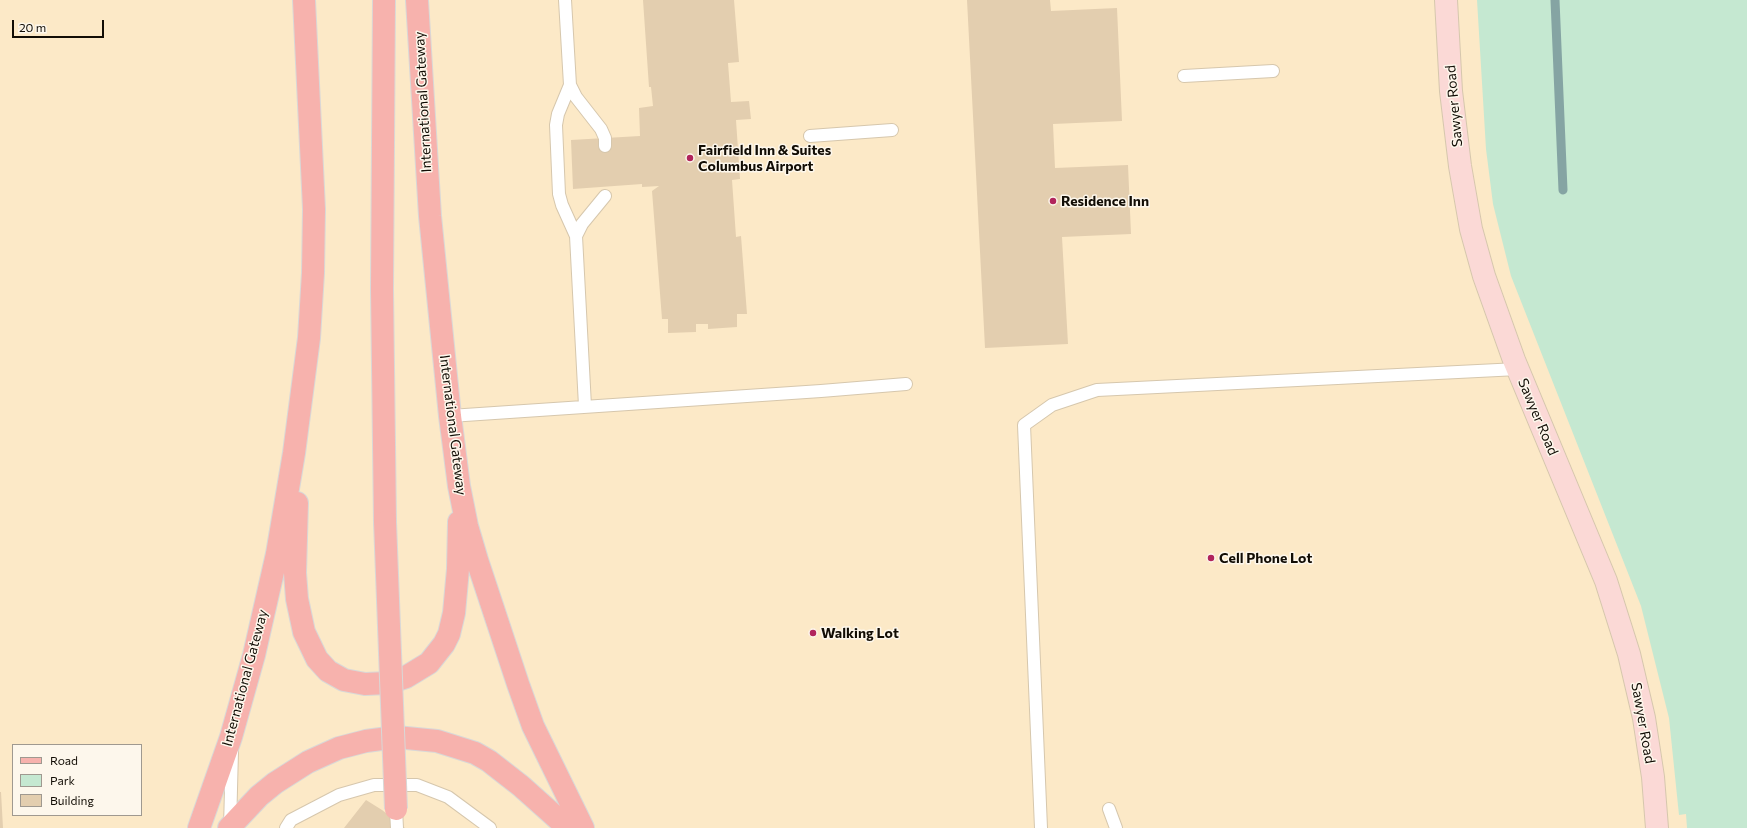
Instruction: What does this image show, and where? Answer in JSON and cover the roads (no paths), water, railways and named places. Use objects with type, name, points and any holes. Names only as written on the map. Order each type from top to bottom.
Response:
[{"type":"main road","name":"International Gateway","points":[[199,828],[233,728],[254,655],[277,554],[294,453],[309,338],[313,273],[314,209],[304,0]]},
{"type":"main road","points":[[384,0],[382,289],[385,522],[397,818]]},
{"type":"main road","name":"International Gateway","points":[[417,0],[430,216],[450,416],[459,486],[467,526],[533,726],[583,828]]},
{"type":"main road","points":[[309,338],[300,458],[295,573],[297,599],[304,632],[317,659],[328,671],[344,680],[355,682],[373,684],[394,682],[419,670],[433,658],[444,644],[449,634],[454,613],[458,569],[459,486]]},
{"type":"main road","points":[[230,828],[259,796],[275,783],[308,762],[339,748],[373,739],[396,737],[437,741],[475,753],[489,761],[516,781],[568,828]]},
{"type":"street","name":"Sawyer Road","points":[[1446,0],[1452,99],[1460,166],[1471,229],[1484,276],[1518,369],[1606,580],[1630,654],[1644,718],[1653,777],[1657,828]]},
{"type":"lane","points":[[565,0],[570,85],[558,114],[556,125],[559,194],[562,205],[576,236],[585,406]]},
{"type":"lane","points":[[1184,76],[1273,71]]},
{"type":"lane","points":[[570,85],[580,102],[601,129],[605,138],[605,146]]},
{"type":"lane","points":[[810,136],[892,130]]},
{"type":"lane","points":[[576,236],[582,224],[605,196]]},
{"type":"lane","points":[[1041,828],[1024,425],[1052,405],[1097,390],[1518,369]]},
{"type":"lane","points":[[450,416],[906,384]]},
{"type":"lane","points":[[230,828],[233,728]]},
{"type":"lane","points":[[286,828],[291,820],[338,795],[374,785],[417,785],[448,797],[490,828]]},
{"type":"lane","points":[[1109,809],[1116,828]]},
{"type":"waterway","points":[[1555,0],[1563,190]]},
{"type":"place","name":"Fairfield Inn & Suites Columbus Airport","points":[[690,158]]},
{"type":"place","name":"Residence Inn","points":[[1053,201]]},
{"type":"place","name":"Cell Phone Lot","points":[[1211,558]]},
{"type":"place","name":"Walking Lot","points":[[813,633]]}]
